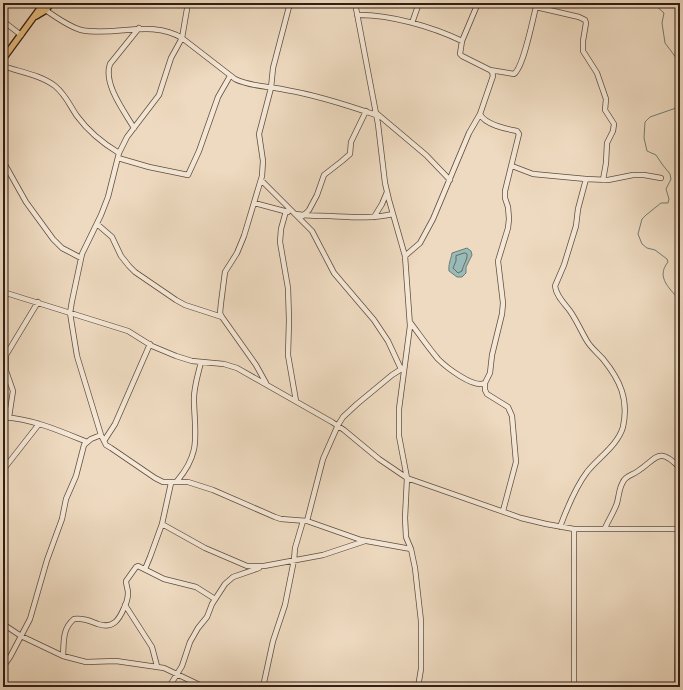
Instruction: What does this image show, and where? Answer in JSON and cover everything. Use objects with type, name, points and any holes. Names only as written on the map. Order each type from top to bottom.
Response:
[{"type":"main road","points":[[3,59],[44,7],[51,3]]},
{"type":"street","points":[[36,3],[79,29],[105,32],[139,28],[173,33],[182,38],[230,76],[243,83],[285,89],[376,113],[426,155],[450,180]]},
{"type":"street","points":[[188,3],[182,38],[172,58],[159,95],[134,128],[118,156],[108,197],[81,258],[70,313],[77,356],[101,435],[110,448],[146,474],[163,482],[188,482],[213,490],[281,519],[305,521],[367,541],[411,549]]},
{"type":"street","points":[[266,383],[256,365],[220,313],[225,272],[237,253],[261,180],[263,162],[259,134],[271,88],[273,68],[290,3]]},
{"type":"street","points":[[355,3],[376,113],[387,191],[405,256],[410,322],[409,345],[403,368],[399,409],[399,436],[408,478],[405,518],[406,536],[411,549],[415,568],[421,621],[421,669],[418,687]]},
{"type":"street","points":[[412,24],[419,3]]},
{"type":"street","points":[[478,3],[462,41],[460,52],[462,56],[490,70],[514,74],[516,73],[526,49],[536,5],[585,20],[583,51],[597,74],[606,100],[605,110],[614,124],[613,131],[607,143],[603,180]]},
{"type":"street","points":[[357,15],[381,16],[432,29],[462,41]]},
{"type":"street","points":[[3,21],[21,35]]},
{"type":"street","points":[[134,128],[119,104],[108,76],[108,69],[110,64],[139,28]]},
{"type":"street","points":[[3,66],[40,78],[55,86],[69,101],[76,116],[118,156],[148,167],[188,174],[199,151],[218,97],[230,76]]},
{"type":"street","points":[[405,256],[416,248],[433,220],[469,133],[480,114],[493,76],[490,70]]},
{"type":"street","points":[[303,216],[309,210],[317,195],[324,175],[350,154],[350,145],[353,136],[366,111]]},
{"type":"street","points":[[480,114],[483,119],[501,128],[519,132],[517,148],[505,190],[505,198],[510,214],[508,228],[498,261],[503,303],[502,314],[492,355],[490,373],[485,383],[485,390],[487,394],[508,407],[512,416],[516,462],[503,511]]},
{"type":"street","points":[[3,161],[26,202],[53,239],[62,248],[81,258]]},
{"type":"street","points":[[512,166],[533,174],[586,179],[603,180],[639,175],[661,178]]},
{"type":"street","points":[[560,527],[583,477],[619,436],[624,417],[624,399],[621,387],[615,375],[587,341],[575,318],[560,299],[555,289],[576,226],[578,209],[586,179]]},
{"type":"street","points":[[261,180],[312,231],[334,273],[374,320],[403,368]]},
{"type":"street","points":[[374,217],[382,204],[387,191]]},
{"type":"street","points":[[254,203],[286,212],[313,217],[374,217],[393,214]]},
{"type":"street","points":[[286,212],[281,229],[280,242],[288,288],[288,355],[296,401]]},
{"type":"street","points":[[97,224],[112,237],[121,256],[135,272],[185,305],[222,317]]},
{"type":"street","points":[[3,292],[128,331],[150,344],[176,356],[192,361],[224,364],[237,368],[338,425],[379,459],[408,478],[539,523],[560,527],[574,529],[679,529],[677,687]]},
{"type":"street","points":[[9,417],[13,391],[7,376],[5,360],[10,347],[21,333],[38,302]]},
{"type":"street","points":[[410,322],[438,359],[449,368],[473,383],[478,385],[485,383]]},
{"type":"street","points":[[104,441],[115,424],[150,344]]},
{"type":"street","points":[[144,569],[162,524],[174,482],[186,471],[195,447],[194,402],[196,379],[201,362]]},
{"type":"street","points":[[263,687],[273,641],[283,616],[297,538],[305,521],[323,459],[343,417],[357,404],[403,368]]},
{"type":"street","points":[[3,417],[39,424],[87,442]]},
{"type":"street","points":[[3,470],[39,424]]},
{"type":"street","points":[[3,667],[30,619],[46,560],[62,519],[66,499],[76,476],[83,448],[87,442],[101,435]]},
{"type":"street","points":[[605,528],[614,511],[619,492],[625,478],[639,471],[654,457],[659,455],[664,456],[680,468]]},
{"type":"street","points":[[162,524],[205,548],[246,566],[264,566]]},
{"type":"street","points":[[574,529],[574,687]]},
{"type":"street","points":[[169,687],[182,666],[190,642],[198,628],[207,617],[215,600],[228,581],[233,577],[264,566],[323,555],[367,541]]},
{"type":"street","points":[[63,656],[64,636],[71,622],[78,619],[90,620],[104,626],[112,625],[119,620],[128,594],[126,581],[138,566],[164,579],[196,587],[215,600]]},
{"type":"street","points":[[125,605],[152,647],[157,666]]},
{"type":"street","points":[[3,624],[21,636],[63,656],[86,662],[116,661],[157,666],[178,674],[204,687]]},
{"type":"water","points":[[467,248],[471,251],[472,255],[466,267],[466,273],[462,277],[457,277],[449,271],[452,253]]},
{"type":"waterway","points":[[653,3],[664,13],[662,23],[665,43],[680,63]]},
{"type":"waterway","points":[[680,105],[679,107],[650,117],[645,122],[644,138],[647,151],[656,155],[670,174],[671,179],[666,189],[669,199],[668,203],[661,203],[642,219],[638,234],[642,244],[647,248],[655,250],[667,259],[668,262],[663,273],[664,278],[669,288],[680,301]]}]
